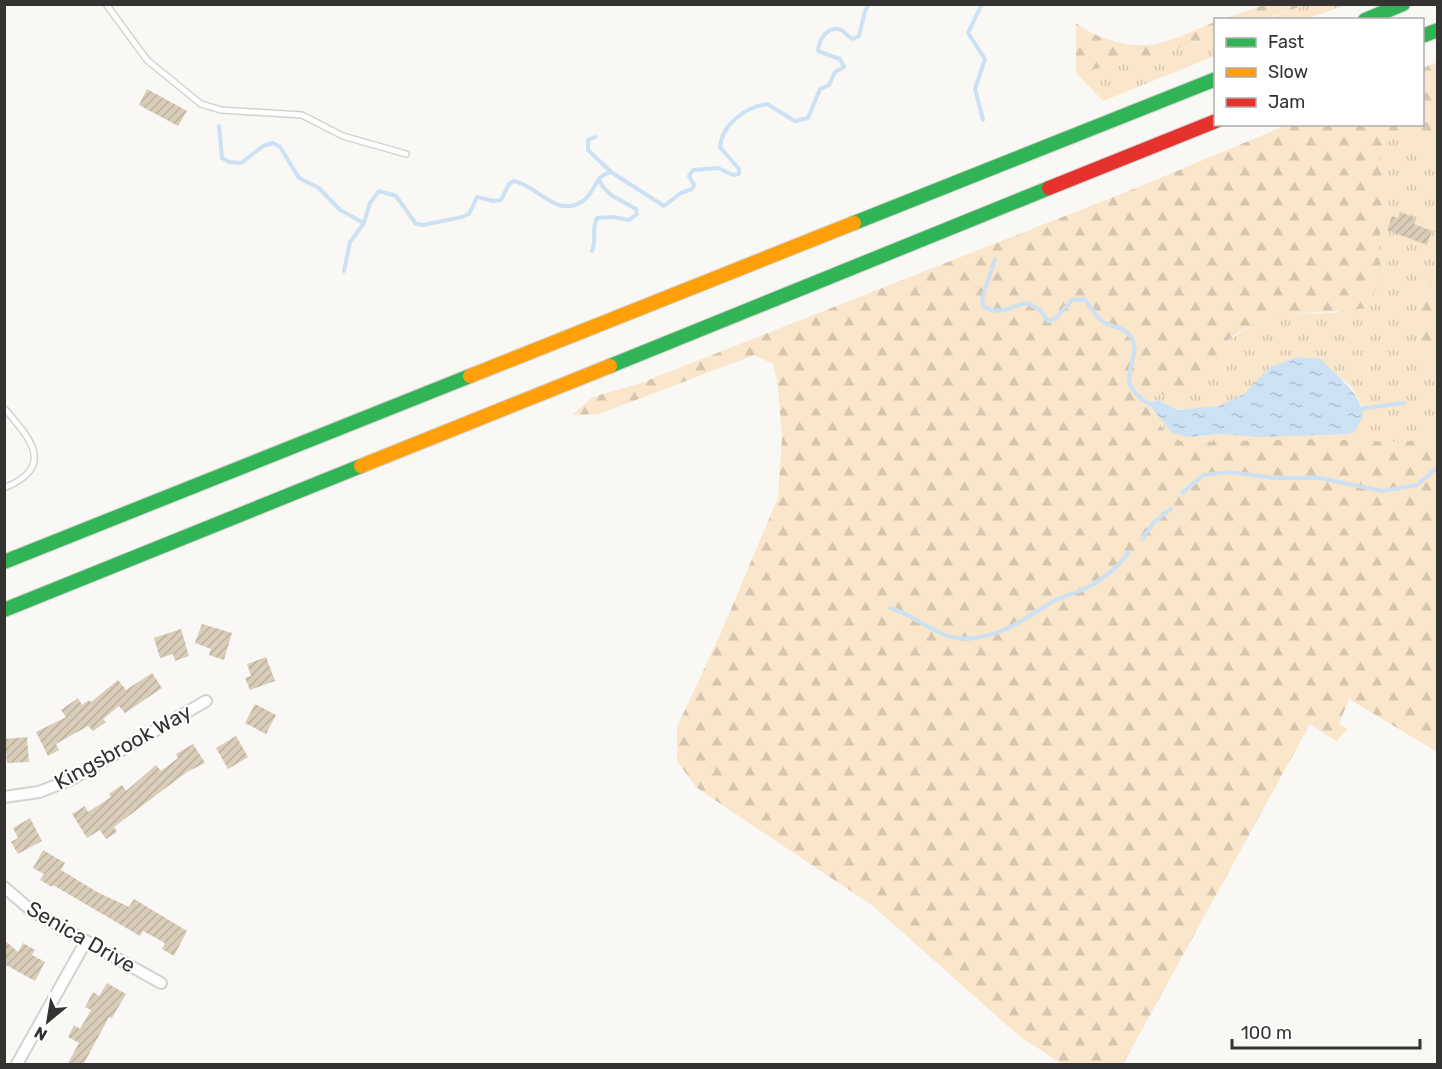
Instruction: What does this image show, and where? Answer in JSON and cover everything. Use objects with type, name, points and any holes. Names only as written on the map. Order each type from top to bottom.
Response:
[{"type":"highway","points":[[1370,18],[1402,4]]},
{"type":"highway","points":[[4,562],[1214,79]]},
{"type":"highway","points":[[4,610],[1214,121]]},
{"type":"street","name":"Kingsbrook Way","points":[[4,797],[39,792],[70,780],[206,701]]},
{"type":"street","name":"Senica Drive","points":[[4,887],[32,911],[161,983]]},
{"type":"street","points":[[17,1065],[86,941]]},
{"type":"lane","points":[[106,4],[147,60],[201,104],[221,110],[302,115],[343,136],[406,154]]},
{"type":"lane","points":[[4,408],[31,443],[36,456],[33,469],[25,478],[4,488]]},
{"type":"green space","points":[[1267,4],[1305,5],[1268,18],[1226,18]]},
{"type":"green space","points":[[1305,5],[1345,5],[1310,18],[1270,18]]},
{"type":"green space","points":[[1214,22],[1214,37],[1145,59],[1076,73],[1076,23],[1101,37],[1121,43],[1150,45]]},
{"type":"green space","points":[[1214,37],[1214,56],[1103,101],[1076,73],[1145,59]]},
{"type":"green space","points":[[1437,62],[1437,155],[1423,147],[1403,130],[1386,135],[1379,158],[1384,192],[1378,255],[1383,273],[1367,308],[1292,314],[1257,323],[1223,345],[1210,374],[1190,393],[1178,400],[1160,394],[1144,400],[1165,432],[1182,442],[1325,439],[1400,442],[1433,438],[1437,429],[1437,752],[1349,699],[1339,724],[1348,729],[1336,741],[1310,724],[1123,1064],[1062,1064],[1019,1036],[873,906],[697,788],[677,761],[677,727],[720,635],[778,498],[782,438],[778,385],[773,364],[754,355],[599,414],[572,415],[593,397],[641,383],[1141,186],[1285,126],[1424,126],[1424,68]]},
{"type":"green space","points":[[1403,130],[1423,147],[1437,155],[1437,272],[1419,293],[1418,325],[1420,345],[1429,362],[1437,370],[1437,429],[1434,438],[1400,442],[1325,439],[1182,442],[1165,432],[1144,400],[1160,394],[1178,400],[1216,365],[1221,346],[1253,324],[1281,314],[1336,313],[1383,273],[1378,255],[1384,192],[1379,159],[1386,134]],"holes":[[[1305,357],[1330,370],[1351,386],[1363,408],[1330,434],[1221,434],[1198,437],[1155,411],[1149,403],[1158,400],[1175,408],[1188,410],[1206,409],[1224,404],[1247,392],[1279,364],[1295,358]]]},
{"type":"green space","points":[[1437,272],[1437,370],[1429,362],[1420,345],[1418,325],[1419,293]]},
{"type":"water","points":[[1297,357],[1321,359],[1353,392],[1363,416],[1355,431],[1348,434],[1259,437],[1221,434],[1190,437],[1172,433],[1148,403],[1158,400],[1178,410],[1219,406],[1244,394],[1270,367]]},
{"type":"building","points":[[147,89],[187,111],[178,126],[139,105]]},
{"type":"building","points":[[1400,212],[1416,218],[1414,224],[1432,231],[1427,245],[1387,230],[1392,216],[1398,218]]},
{"type":"building","points":[[202,624],[232,633],[224,660],[209,655],[211,649],[195,643]]},
{"type":"building","points":[[181,629],[189,656],[175,661],[173,654],[160,658],[154,638]]},
{"type":"building","points":[[266,657],[275,681],[250,690],[245,678],[251,676],[247,664]]},
{"type":"building","points":[[152,673],[162,688],[125,713],[119,706],[103,719],[106,722],[93,731],[88,726],[56,744],[59,750],[48,756],[36,732],[66,717],[61,710],[78,698],[82,705],[89,700],[91,702],[118,680],[126,690]]},
{"type":"building","points":[[255,704],[276,715],[266,734],[245,723]]},
{"type":"building","points":[[236,736],[248,757],[228,769],[216,748]]},
{"type":"building","points":[[27,737],[29,762],[7,763],[5,739]]},
{"type":"building","points":[[193,744],[205,763],[187,772],[114,827],[117,832],[106,839],[100,830],[87,838],[72,814],[85,806],[88,812],[111,797],[109,794],[122,785],[126,791],[156,765],[161,771],[178,758],[176,754]]},
{"type":"building","points":[[30,818],[42,841],[18,854],[11,842],[18,838],[13,828]]},
{"type":"building","points":[[43,850],[65,863],[61,870],[97,892],[129,907],[134,899],[187,931],[174,956],[162,949],[165,943],[143,931],[140,936],[53,885],[52,887],[40,880],[44,874],[33,868]]},
{"type":"building","points":[[4,940],[18,952],[23,943],[35,950],[32,955],[45,962],[35,981],[4,964]]},
{"type":"building","points":[[107,983],[126,994],[112,1018],[109,1017],[83,1065],[67,1065],[79,1043],[68,1037],[74,1025],[80,1029],[91,1010],[85,1007],[93,992],[99,996]]},
{"type":"waterway","points":[[344,271],[350,242],[364,223],[370,203],[379,191],[396,196],[416,224],[423,225],[469,214],[477,197],[493,201],[501,200],[509,184],[514,181],[556,204],[574,206],[591,193],[602,176],[611,172],[664,206],[681,193],[692,189],[694,185],[689,176],[693,170],[718,168],[733,175],[739,174],[739,169],[720,147],[730,124],[743,113],[767,104],[795,121],[808,118],[820,89],[829,85],[835,72],[844,67],[840,59],[818,51],[822,38],[828,32],[836,29],[853,39],[859,36],[869,4]]},
{"type":"waterway","points":[[982,4],[968,33],[985,59],[975,89],[983,120]]},
{"type":"waterway","points":[[219,126],[222,158],[229,162],[241,163],[263,146],[273,143],[280,147],[299,178],[319,188],[340,210],[364,223]]},
{"type":"waterway","points":[[595,137],[588,140],[588,150],[611,172]]},
{"type":"waterway","points":[[592,251],[597,218],[613,217],[629,220],[637,214],[636,209],[611,195],[599,179]]},
{"type":"waterway","points":[[995,259],[982,299],[983,306],[1000,311],[1027,303],[1040,310],[1048,321],[1055,319],[1072,300],[1084,299],[1102,321],[1122,329],[1130,336],[1134,344],[1129,378],[1131,387],[1138,396],[1151,405]]},
{"type":"waterway","points":[[1360,409],[1404,403]]},
{"type":"waterway","points":[[1182,493],[1204,475],[1228,472],[1274,478],[1320,478],[1382,491],[1417,485],[1438,467]]},
{"type":"waterway","points":[[1142,539],[1154,522],[1171,509]]},
{"type":"waterway","points":[[890,608],[948,636],[982,637],[1006,629],[1054,601],[1090,586],[1103,578],[1129,552]]},
{"type":"traffic: fast","points":[[1370,18],[1403,4]]},
{"type":"traffic: fast","points":[[1424,35],[1438,30]]},
{"type":"traffic: fast","points":[[854,223],[1214,80]]},
{"type":"traffic: fast","points":[[610,366],[1049,188]]},
{"type":"traffic: fast","points":[[4,562],[470,376]]},
{"type":"traffic: fast","points":[[4,610],[361,466]]},
{"type":"traffic: slow","points":[[470,376],[854,223]]},
{"type":"traffic: slow","points":[[361,466],[610,366]]},
{"type":"traffic: jam","points":[[1049,188],[1214,122]]}]
